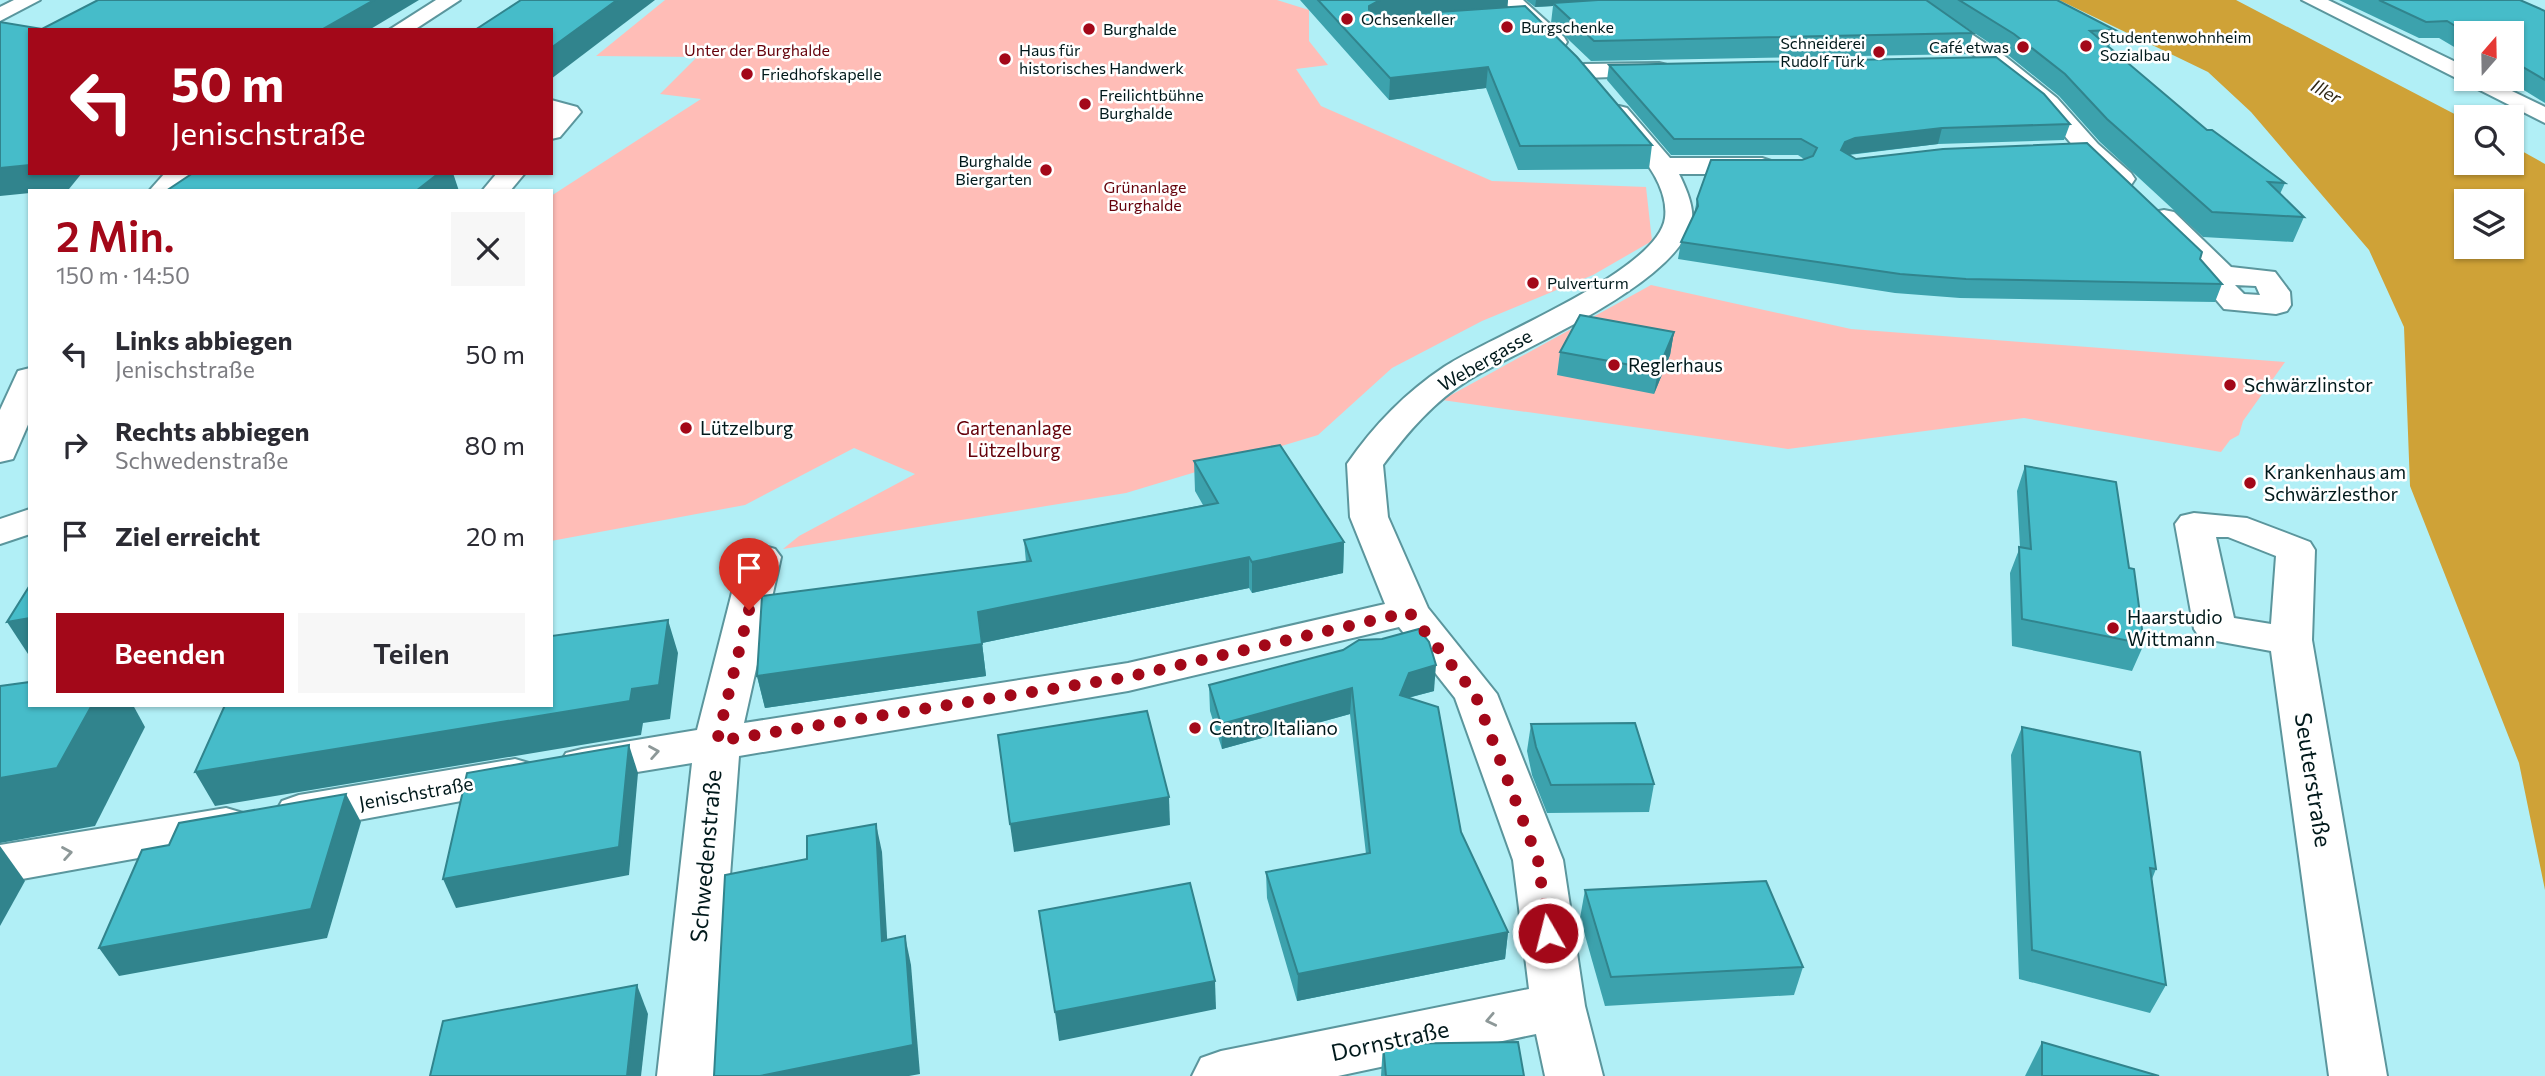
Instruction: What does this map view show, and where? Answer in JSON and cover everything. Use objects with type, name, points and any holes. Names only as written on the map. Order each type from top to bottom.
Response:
[{"type":"street","points":[[0,15],[30,0]]},
{"type":"street","points":[[402,28],[450,0]]},
{"type":"street","points":[[1907,0],[1998,62],[2049,103],[2089,149],[2222,275]]},
{"type":"street","points":[[2312,0],[2454,71]]},
{"type":"street","name":"Webergasse","points":[[1526,12],[1584,71],[1663,166],[1679,222],[1654,259],[1619,284],[1457,373],[1403,415],[1365,464],[1369,517],[1409,612],[1475,694],[1538,860],[1558,1006],[1574,1076]]},
{"type":"street","points":[[1958,63],[1998,62]]},
{"type":"street","points":[[1584,71],[1678,69]]},
{"type":"street","points":[[2494,91],[2545,116]]},
{"type":"street","points":[[553,108],[569,112],[553,130]]},
{"type":"street","points":[[2062,150],[2089,149]]},
{"type":"street","points":[[1663,166],[1784,166]]},
{"type":"street","points":[[164,189],[178,175]]},
{"type":"street","points":[[497,189],[510,175]]},
{"type":"street","points":[[0,451],[28,383]]},
{"type":"street","points":[[0,533],[28,521]]},
{"type":"street","name":"Seuterstraße","points":[[2291,640],[2216,629],[2194,524],[2234,526],[2296,550],[2291,640],[2358,1076]]},
{"type":"street","name":"Schwedenstraße","points":[[686,1076],[717,741],[761,557]]},
{"type":"street","name":"Jenischstraße","points":[[0,864],[717,741],[1128,677],[1409,612]]},
{"type":"street","name":"Dornstraße","points":[[1221,1076],[1558,1006]]},
{"type":"green space","name":"Grünanlage Burghalde","points":[[665,0],[1277,0],[1309,10],[1309,41],[1328,65],[1296,69],[1321,106],[1492,181],[1646,187],[1652,241],[1593,275],[1482,321],[1392,368],[1318,435],[1126,493],[783,549],[799,536],[915,474],[854,448],[745,505],[553,541],[553,195],[701,99],[660,94],[697,57],[596,56]]},
{"type":"green space","points":[[1651,285],[1851,329],[2285,362],[2243,421],[2239,435],[2230,440],[2221,452],[2024,418],[1788,449],[1442,400]]},
{"type":"water","name":"Iller","points":[[2059,0],[2236,0],[2454,114],[2454,175],[2524,175],[2524,152],[2545,164],[2545,890],[2519,763],[2410,486],[2404,327],[2369,250],[2251,112],[2208,72]]},
{"type":"building","points":[[98,0],[374,0],[325,28],[44,28]]},
{"type":"building","points":[[521,0],[617,0],[553,47],[553,28],[478,28]]},
{"type":"building","points":[[1318,0],[1380,0],[1369,6],[1369,10],[1381,16],[1525,6],[1577,57],[1652,145],[1520,146],[1488,67],[1390,78]]},
{"type":"building","points":[[1598,0],[1926,0],[1973,33],[1594,41],[1553,3]]},
{"type":"building","points":[[1959,0],[2057,0],[2115,30],[2090,31],[2207,130],[2212,130],[2285,183],[2268,182],[2304,217],[2212,212],[2107,119],[2065,74],[2014,34]]},
{"type":"building","points":[[2379,0],[2520,0],[2545,11],[2545,80],[2524,68],[2524,21],[2454,21],[2454,25],[2447,21],[2426,22]]},
{"type":"building","points":[[0,22],[36,28],[28,28],[28,165],[0,168]]},
{"type":"building","points":[[1996,57],[2044,94],[2070,124],[1942,128],[1855,138],[1845,142],[1841,150],[1856,159],[1943,149],[2087,143],[2202,252],[2200,259],[2222,284],[1966,279],[1900,274],[1681,242],[1698,206],[1697,199],[1711,160],[1802,160],[1813,156],[1817,148],[1801,139],[1674,139],[1609,65]]},
{"type":"building","points":[[190,175],[436,175],[419,189],[169,189]]},
{"type":"building","points":[[1580,315],[1674,332],[1658,370],[1560,352]]},
{"type":"building","points":[[1280,445],[1344,542],[1252,562],[1249,557],[978,612],[982,644],[757,676],[762,596],[1031,561],[1024,540],[1218,503],[1194,461]]},
{"type":"building","points":[[2025,466],[2116,482],[2129,568],[2134,569],[2144,644],[2022,619],[2019,547],[2031,549]]},
{"type":"building","points":[[28,588],[28,618],[7,622]]},
{"type":"building","points":[[668,620],[659,685],[632,689],[630,701],[195,772],[224,707],[553,707],[553,636]]},
{"type":"building","points":[[1419,629],[1429,642],[1436,665],[1409,673],[1400,695],[1438,707],[1461,832],[1508,932],[1298,974],[1266,872],[1370,853],[1352,688],[1221,724],[1209,685],[1343,650],[1359,640],[1382,639]]},
{"type":"building","points":[[28,682],[28,707],[91,707],[57,768],[0,778],[0,686]]},
{"type":"building","points":[[1147,711],[1169,797],[1010,824],[998,735]]},
{"type":"building","points":[[1635,723],[1654,784],[1551,785],[1536,747],[1531,724]]},
{"type":"building","points":[[2022,727],[2140,752],[2156,869],[2150,868],[2166,985],[2032,950]]},
{"type":"building","points":[[629,745],[619,847],[443,879],[467,773]]},
{"type":"building","points":[[346,794],[311,909],[99,948],[142,850],[169,845],[179,823]]},
{"type":"building","points":[[876,824],[882,941],[905,936],[913,1045],[760,1076],[714,1076],[725,875],[807,859],[807,836]]},
{"type":"building","points":[[1766,881],[1803,967],[1611,977],[1585,890]]},
{"type":"building","points":[[1190,883],[1215,981],[1055,1012],[1039,911]]},
{"type":"building","points":[[637,985],[627,1076],[430,1076],[443,1021]]},
{"type":"building","points":[[1518,1042],[1524,1076],[1386,1076],[1383,1044]]},
{"type":"building","points":[[2042,1042],[2159,1076],[2042,1076]]},
{"type":"place","name":"Ochsenkeller","points":[[1347,19]]},
{"type":"place","name":"Burgschenke","points":[[1507,27]]},
{"type":"place","name":"Burghalde","points":[[1089,29]]},
{"type":"place","name":"Studentenwohnheim Sozialbau","points":[[2086,46]]},
{"type":"place","name":"Café etwas","points":[[2023,47]]},
{"type":"place","name":"Schneiderei Rudolf Türk","points":[[1879,52]]},
{"type":"place","name":"Haus für historisches Handwerk","points":[[1005,59]]},
{"type":"place","name":"Friedhofskapelle","points":[[747,74]]},
{"type":"place","name":"Freilichtbühne Burghalde","points":[[1085,104]]},
{"type":"place","name":"Burghalde Biergarten","points":[[1046,170]]},
{"type":"place","name":"Pulverturm","points":[[1533,283]]},
{"type":"place","name":"Reglerhaus","points":[[1614,365]]},
{"type":"place","name":"Schwärzlinstor","points":[[2230,385]]},
{"type":"place","name":"Lützelburg","points":[[686,428]]},
{"type":"place","name":"Krankenhaus am Schwärzlesthor","points":[[2250,483]]},
{"type":"place","name":"Haarstudio Wittmann","points":[[2113,628]]},
{"type":"place","name":"Centro Italiano","points":[[1195,728]]},
{"type":"route","points":[[749,610],[717,741],[1128,677],[1409,612],[1475,694],[1538,860],[1548,933]]},
{"type":"park label","name":"Unter der Burghalde","points":[[757,50]]},
{"type":"park label","name":"Gartenanlage Lützelburg","points":[[1014,439]]}]
